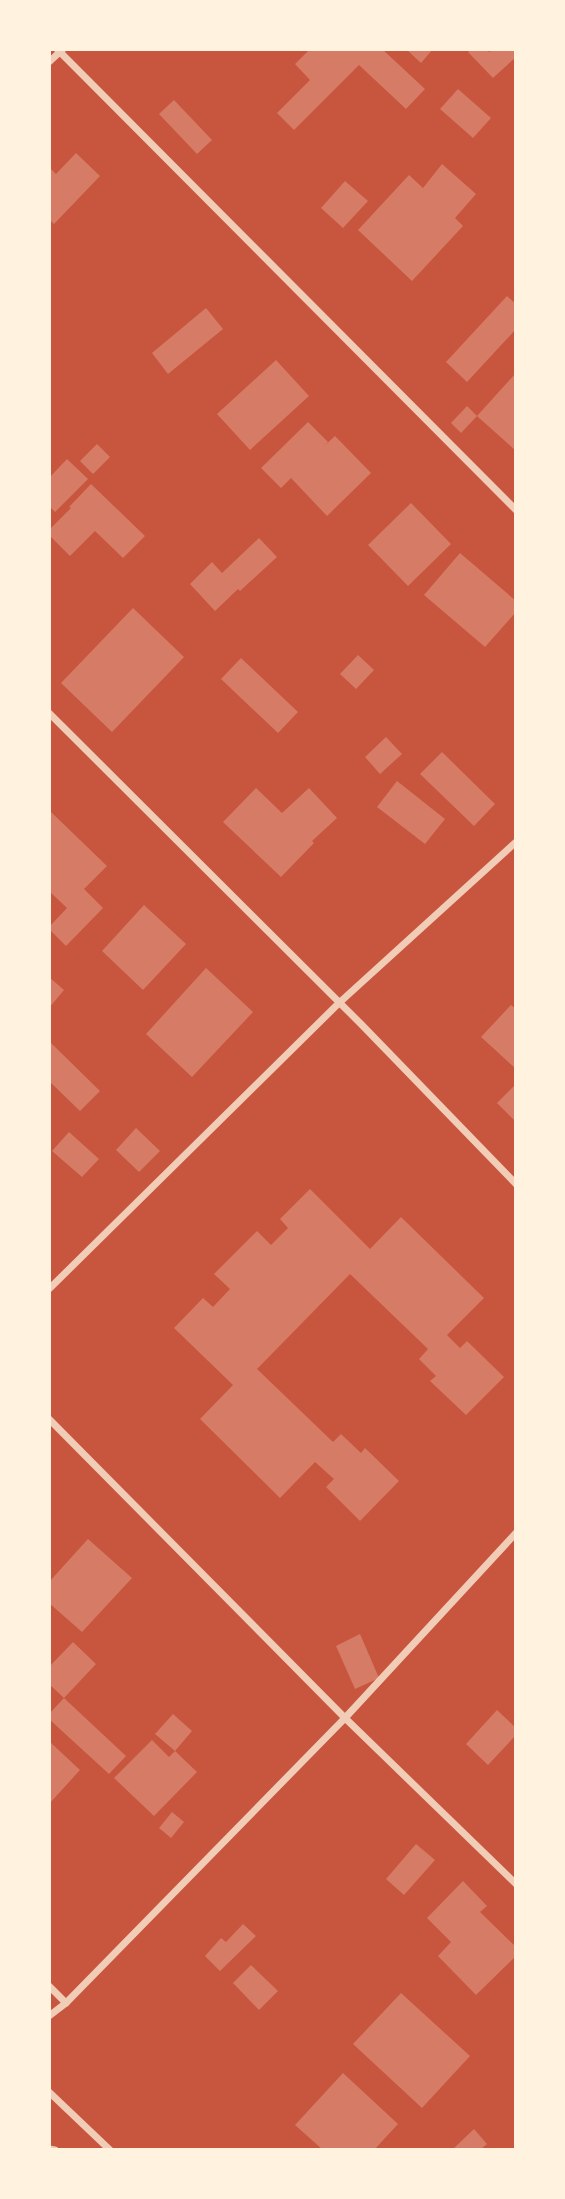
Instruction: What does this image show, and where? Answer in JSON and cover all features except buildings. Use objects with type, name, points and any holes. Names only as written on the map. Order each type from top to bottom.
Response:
[{"type":"street","points":[[49,62],[60,50],[516,510]]},
{"type":"street","points":[[49,713],[516,1184]]},
{"type":"street","points":[[49,1289],[339,1003],[516,842]]},
{"type":"street","points":[[49,1419],[345,1718],[516,1884]]},
{"type":"street","points":[[49,2016],[66,2003],[345,1718],[516,1533]]},
{"type":"street","points":[[49,1986],[66,2003]]},
{"type":"street","points":[[49,2092],[110,2150]]},
{"type":"street","points":[[49,2149],[55,2150]]}]
